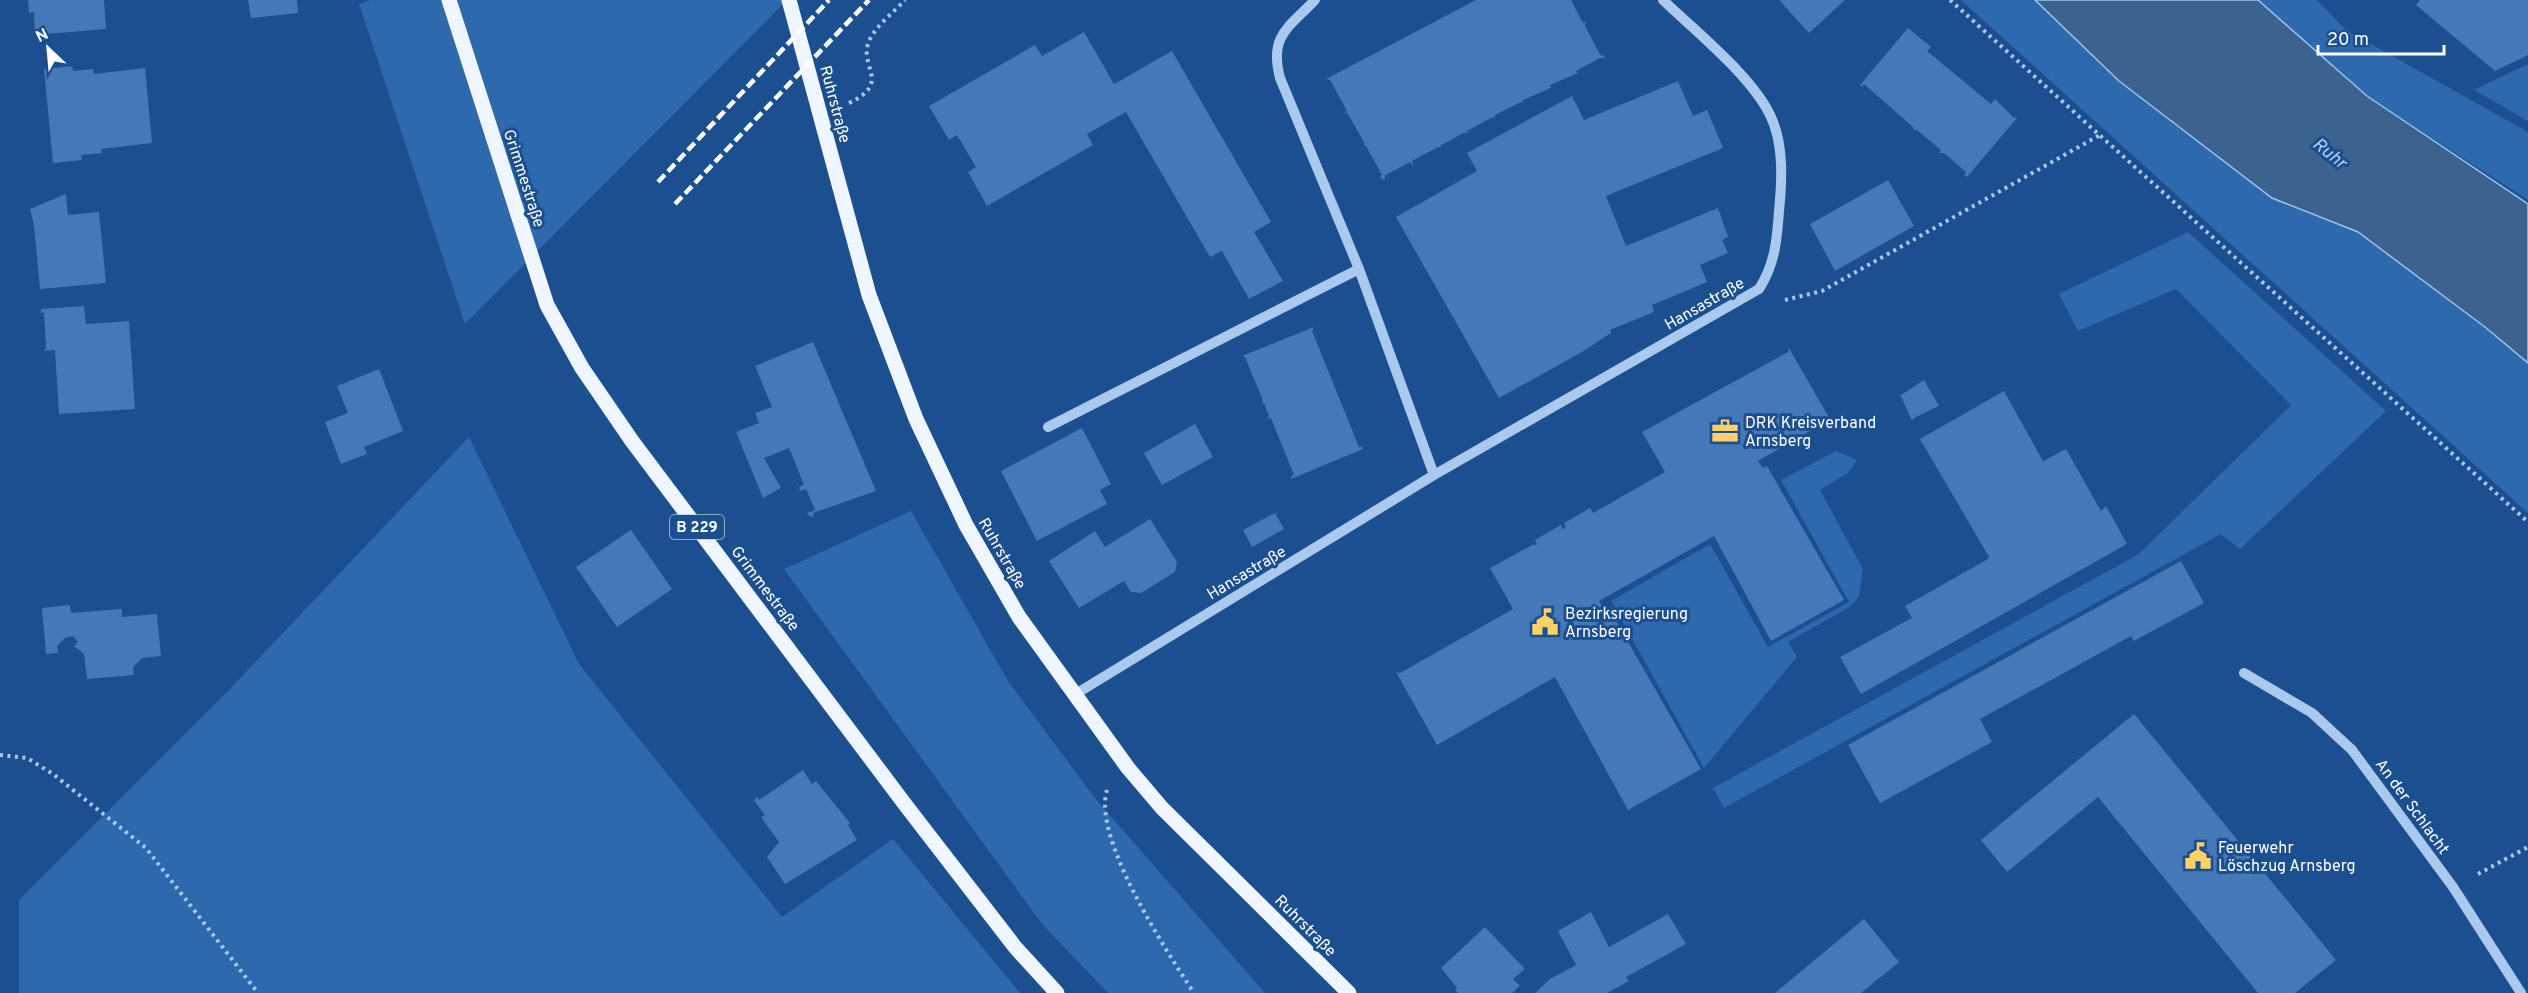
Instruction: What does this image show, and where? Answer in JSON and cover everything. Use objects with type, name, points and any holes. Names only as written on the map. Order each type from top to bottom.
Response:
[{"type":"main road","name":"Grimmestraße","points":[[449,0],[547,305],[582,368],[632,441],[907,807],[1008,938],[1057,993]]},
{"type":"main road","name":"Ruhrstraße","points":[[789,0],[870,296],[916,419],[966,525],[1019,617],[1118,755],[1162,808],[1349,993]]},
{"type":"street","points":[[1315,0],[1283,34],[1275,58],[1280,78],[1359,269],[1434,475]]},
{"type":"street","name":"Hansastraße","points":[[1074,694],[1434,475],[1759,289],[1774,259],[1780,200],[1781,160],[1771,116],[1749,84],[1663,0]]},
{"type":"street","points":[[1048,427],[1359,269]]},
{"type":"street","name":"An der Schlacht","points":[[2244,673],[2312,713],[2332,729],[2352,750],[2453,887],[2521,993]]},
{"type":"path","points":[[821,116],[864,96],[872,83],[867,46],[870,38],[905,0]]},
{"type":"path","points":[[1950,0],[2528,522]]},
{"type":"path","points":[[1778,301],[1822,291],[2100,135]]},
{"type":"path","points":[[0,755],[27,758],[53,774],[146,848],[258,993]]},
{"type":"path","points":[[1118,755],[1104,800],[1113,847],[1165,947],[1194,993]]},
{"type":"path","points":[[2453,887],[2528,846]]},
{"type":"shaded area","points":[[371,0],[787,0],[465,324],[359,4]]},
{"type":"shaded area","points":[[1961,0],[2035,0],[2119,81],[2272,198],[2357,232],[2485,327],[2528,363],[2528,513]]},
{"type":"shaded area","points":[[2258,0],[2317,0],[2346,30],[2528,132],[2528,200],[2367,96]]},
{"type":"shaded area","points":[[2528,64],[2528,121],[2474,90]]},
{"type":"shaded area","points":[[2188,232],[2386,411],[2240,549],[2221,534],[1724,808],[1713,788],[2139,554],[2291,405],[2176,289],[2078,331],[2059,294]]},
{"type":"shaded area","points":[[469,437],[579,664],[782,917],[893,839],[1020,993],[19,993],[19,900],[227,692]]},
{"type":"shaded area","points":[[1836,451],[1857,460],[1848,473],[1820,490],[1863,569],[1859,597],[1851,606],[1788,642],[1797,657],[1704,768],[1611,601],[1710,544],[1768,647],[1849,602],[1781,480]]},
{"type":"shaded area","points":[[911,511],[1008,681],[1094,797],[1265,993],[1108,993],[1042,924],[784,569]]},
{"type":"water","name":"Ruhr","points":[[2035,0],[2258,0],[2367,96],[2528,204],[2528,363],[2485,327],[2358,232],[2272,198],[2119,81]]},
{"type":"building","points":[[28,0],[104,0],[106,29],[35,35],[34,12],[29,13]]},
{"type":"building","points":[[248,0],[297,0],[298,13],[251,18]]},
{"type":"building","points":[[1476,0],[1571,0],[1583,23],[1586,22],[1585,26],[1601,56],[1605,58],[1600,58],[1576,71],[1578,73],[1550,85],[1551,88],[1523,100],[1522,104],[1521,102],[1495,115],[1494,119],[1493,117],[1467,131],[1466,135],[1465,132],[1440,146],[1441,148],[1438,147],[1412,161],[1414,167],[1410,162],[1384,176],[1386,178],[1382,180],[1380,176],[1382,175],[1366,146],[1363,145],[1365,144],[1348,114],[1344,112],[1347,111],[1330,80],[1326,79]]},
{"type":"building","points":[[1779,0],[1845,0],[1809,33]]},
{"type":"building","points":[[2420,0],[2528,0],[2528,55],[2495,71],[2416,5]]},
{"type":"building","points":[[1908,28],[1931,47],[1927,51],[1991,104],[1995,99],[2013,117],[2017,118],[1967,177],[1964,175],[1966,172],[1944,153],[1939,153],[1941,150],[1917,130],[1913,130],[1914,128],[1864,84],[1862,87],[1860,85]]},
{"type":"building","points":[[1084,32],[1114,84],[1172,51],[1271,222],[1254,232],[1283,281],[1249,299],[1222,251],[1210,257],[1126,112],[1087,134],[1093,145],[987,206],[968,172],[976,167],[957,135],[949,140],[929,106],[1035,45],[1042,56]]},
{"type":"building","points":[[72,66],[73,71],[93,69],[94,74],[145,68],[152,143],[101,149],[102,153],[81,155],[82,160],[53,163],[44,69]]},
{"type":"building","points":[[1678,81],[1693,116],[1707,110],[1723,148],[1606,196],[1626,246],[1718,208],[1728,237],[1722,240],[1728,253],[1700,265],[1707,282],[1652,305],[1654,312],[1610,330],[1611,333],[1582,352],[1499,398],[1396,217],[1477,171],[1467,153],[1572,96],[1584,120]]},
{"type":"building","points":[[1888,180],[1914,226],[1835,271],[1810,224]]},
{"type":"building","points":[[66,194],[68,215],[99,212],[106,283],[40,289],[34,225],[30,209]]},
{"type":"building","points":[[84,306],[86,324],[129,321],[135,409],[59,414],[55,350],[44,351],[46,348],[44,312],[41,313],[41,309]]},
{"type":"building","points":[[1314,327],[1312,331],[1359,447],[1363,449],[1291,479],[1294,475],[1271,418],[1267,419],[1269,416],[1264,403],[1262,405],[1263,401],[1245,357],[1242,356]]},
{"type":"building","points":[[813,342],[876,491],[813,513],[814,516],[811,517],[807,513],[815,510],[806,489],[800,491],[799,487],[804,485],[789,448],[764,458],[781,488],[763,498],[736,432],[759,423],[755,413],[772,407],[755,366]]},
{"type":"building","points":[[1789,348],[1831,421],[1827,421],[1758,461],[1763,468],[1767,466],[1844,600],[1771,641],[1714,536],[1599,601],[1604,609],[1608,607],[1701,769],[1628,810],[1555,677],[1437,745],[1396,672],[1400,673],[1513,609],[1490,568],[1534,544],[1535,546],[1537,544],[1535,540],[1561,525],[1563,530],[1566,527],[1564,523],[1590,508],[1593,513],[1665,472],[1642,432],[1788,352]]},
{"type":"building","points":[[379,369],[403,431],[364,447],[367,454],[341,464],[325,422],[348,413],[337,386]]},
{"type":"building","points":[[1924,380],[1939,406],[1912,421],[1901,396],[1897,394],[1901,395]]},
{"type":"building","points":[[2004,391],[2043,461],[2066,449],[2101,511],[2106,506],[2127,544],[1861,694],[1840,657],[1912,618],[1905,606],[1989,557],[1920,439]]},
{"type":"building","points":[[1195,424],[1213,457],[1162,485],[1144,453]]},
{"type":"building","points":[[1082,428],[1111,484],[1100,490],[1107,504],[1037,541],[1001,471]]},
{"type":"building","points":[[1275,513],[1284,529],[1252,547],[1243,530]]},
{"type":"building","points":[[1150,519],[1177,562],[1175,572],[1141,593],[1131,592],[1124,581],[1079,608],[1049,561],[1095,531],[1105,547]]},
{"type":"building","points":[[631,530],[672,589],[617,627],[576,567]]},
{"type":"building","points":[[2181,561],[2204,603],[2134,641],[2131,636],[1980,719],[1992,742],[1880,803],[1848,745]]},
{"type":"building","points":[[70,605],[71,613],[122,609],[122,617],[157,614],[161,656],[142,658],[133,667],[134,675],[87,679],[84,654],[74,646],[78,642],[73,636],[65,638],[57,646],[58,653],[46,654],[42,608]]},
{"type":"building","name":"Feuerwehr Löschzug Arnsberg","points":[[2134,714],[2336,960],[2295,993],[2258,993],[2098,797],[2007,872],[1981,840]]},
{"type":"building","points":[[803,770],[812,784],[816,781],[850,823],[848,825],[857,840],[785,884],[767,857],[779,842],[761,817],[765,815],[754,800],[757,797],[759,800]]},
{"type":"building","points":[[1591,912],[1609,947],[1668,914],[1686,944],[1626,977],[1629,981],[1607,993],[1535,993],[1550,979],[1576,965],[1558,931]]},
{"type":"building","points":[[1864,919],[1899,962],[1861,993],[1775,993]]},
{"type":"building","points":[[1485,927],[1525,969],[1513,979],[1520,986],[1512,993],[1458,993],[1455,990],[1457,988],[1441,968]]},
{"type":"railway","points":[[658,182],[829,0]]},
{"type":"railway","points":[[675,204],[869,0]]},
{"type":"place","name":"DRK Kreisverband Arnsberg","points":[[1725,431]]},
{"type":"place","name":"Bezirksregierung Arnsberg","points":[[1545,622]]},
{"type":"place","name":"Feuerwehr Löschzug Arnsberg","points":[[2198,856]]}]
